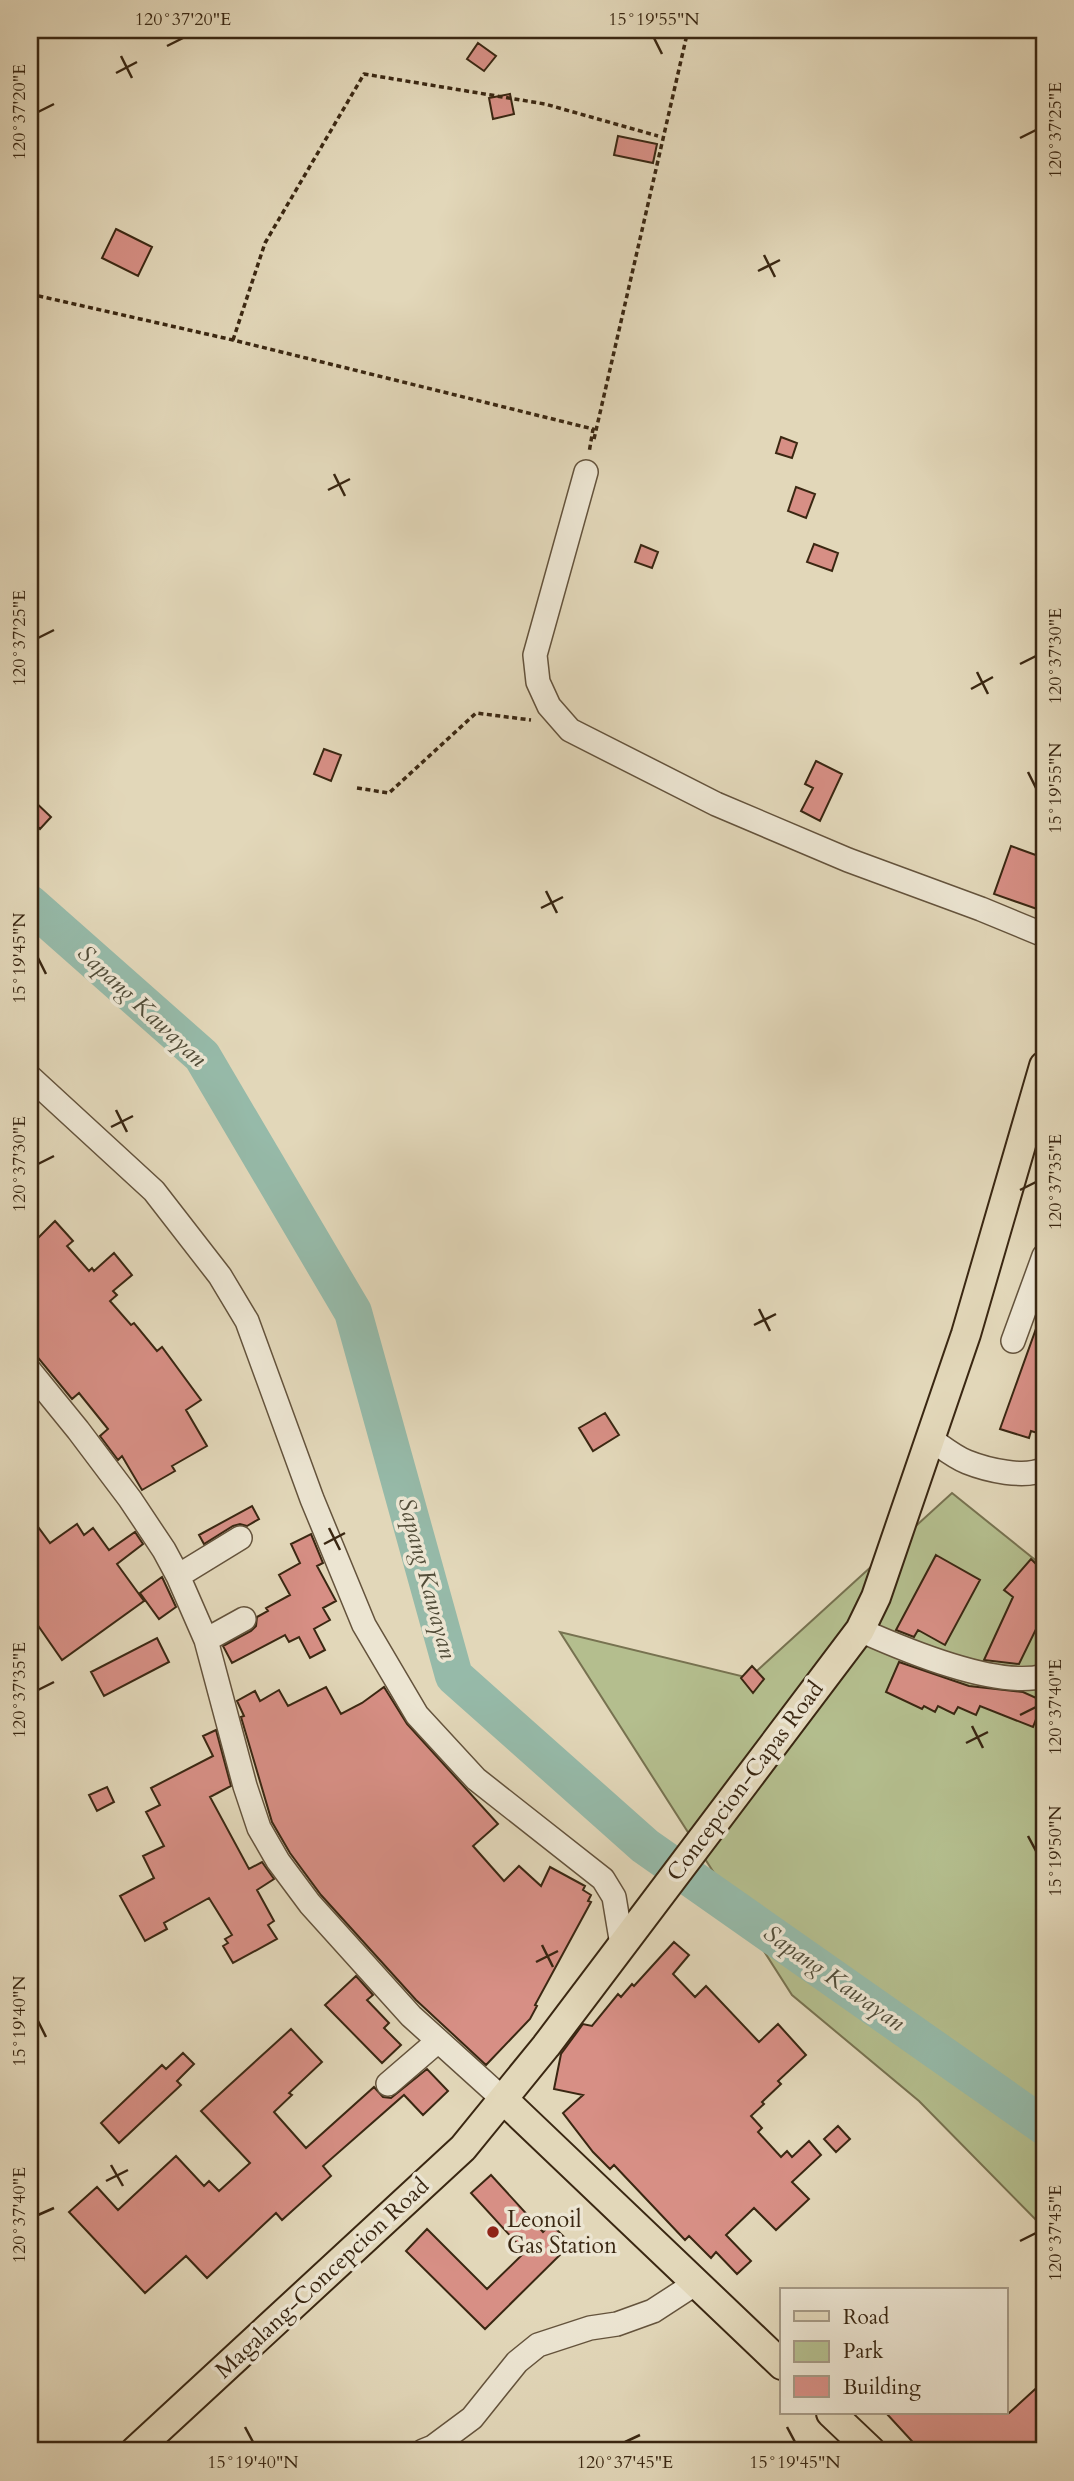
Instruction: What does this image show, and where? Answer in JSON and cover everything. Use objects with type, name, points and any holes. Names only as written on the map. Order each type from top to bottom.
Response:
[{"type":"main road","name":"Concepcion-Capas Road","points":[[505,2100],[860,1630],[876,1597],[966,1334],[1044,1066]]},
{"type":"main road","points":[[505,2100],[780,2363]]},
{"type":"main road","name":"Magalang-Concepcion Road","points":[[135,2451],[463,2148],[505,2100]]},
{"type":"main road","points":[[832,2414],[871,2451]]},
{"type":"street","points":[[586,472],[535,655],[538,682],[549,706],[570,730],[716,804],[848,860],[1044,935]]},
{"type":"street","points":[[30,1077],[154,1191],[220,1276],[247,1321],[312,1499],[364,1625],[417,1715],[476,1779],[603,1879],[630,1934]]},
{"type":"street","points":[[1013,1341],[1044,1256]]},
{"type":"street","points":[[30,1371],[130,1499],[178,1576],[206,1640],[259,1828],[278,1861],[310,1904],[411,2016],[505,2100]]},
{"type":"street","points":[[929,1437],[966,1462],[1007,1474],[1040,1472],[1044,1469]]},
{"type":"street","points":[[178,1576],[240,1538]]},
{"type":"street","points":[[206,1640],[244,1619]]},
{"type":"street","points":[[860,1630],[909,1651],[1001,1678],[1029,1680],[1044,1676]]},
{"type":"street","points":[[388,2084],[438,2041]]},
{"type":"street","points":[[423,2451],[433,2447],[472,2418],[517,2362],[538,2346],[590,2328],[617,2325],[653,2311],[696,2283]]},
{"type":"path","points":[[586,472],[688,30]]},
{"type":"path","points":[[233,340],[265,243],[364,74],[545,104],[658,136]]},
{"type":"path","points":[[30,294],[233,340],[593,429],[586,472]]},
{"type":"path","points":[[357,788],[389,793],[476,713],[526,718],[538,723]]},
{"type":"green space","points":[[952,1493],[1044,1567],[1044,2228],[919,2101],[792,1995],[560,1632],[749,1678]]},
{"type":"building","points":[[478,43],[496,56],[484,71],[467,59]]},
{"type":"building","points":[[510,94],[514,114],[493,119],[489,98]]},
{"type":"building","points":[[618,136],[657,144],[653,163],[614,155]]},
{"type":"building","points":[[116,229],[152,247],[138,276],[102,258]]},
{"type":"building","points":[[781,437],[797,443],[792,458],[776,453]]},
{"type":"building","points":[[796,487],[815,494],[806,518],[788,511]]},
{"type":"building","points":[[814,544],[838,553],[832,571],[807,562]]},
{"type":"building","points":[[641,545],[658,552],[652,568],[635,562]]},
{"type":"building","points":[[324,749],[341,755],[331,781],[314,774]]},
{"type":"building","points":[[816,761],[842,774],[820,821],[801,811],[813,788],[805,784]]},
{"type":"building","points":[[30,797],[51,817],[40,829],[30,819]]},
{"type":"building","points":[[1011,846],[1044,858],[1044,889],[1037,909],[994,894]]},
{"type":"building","points":[[55,1221],[73,1241],[67,1246],[89,1271],[92,1268],[94,1271],[114,1253],[132,1275],[113,1291],[117,1295],[110,1301],[131,1325],[134,1323],[157,1351],[162,1347],[201,1400],[186,1410],[207,1446],[172,1466],[175,1471],[142,1490],[122,1456],[118,1460],[100,1436],[108,1429],[79,1393],[72,1399],[30,1348],[30,1246]]},
{"type":"building","points":[[1042,1312],[1044,1389],[1039,1406],[1044,1408],[1044,1435],[1031,1431],[1029,1438],[1000,1429]]},
{"type":"building","points":[[605,1413],[619,1435],[593,1451],[579,1428]]},
{"type":"building","points":[[252,1506],[259,1519],[247,1526],[233,1526],[204,1544],[199,1535]]},
{"type":"building","points":[[30,1516],[50,1543],[77,1524],[84,1535],[93,1528],[109,1550],[135,1532],[143,1544],[117,1564],[144,1601],[62,1660],[30,1614]]},
{"type":"building","points":[[311,1534],[323,1563],[317,1566],[336,1601],[323,1608],[330,1620],[314,1629],[325,1650],[310,1658],[299,1637],[289,1642],[285,1635],[232,1663],[223,1646],[251,1631],[256,1626],[257,1617],[268,1611],[266,1608],[290,1595],[279,1575],[300,1563],[291,1544]]},
{"type":"building","points":[[936,1555],[980,1580],[945,1645],[918,1630],[914,1637],[896,1630]]},
{"type":"building","points":[[1031,1559],[1044,1572],[1044,1627],[1039,1623],[1019,1664],[984,1660],[1013,1597],[1004,1590]]},
{"type":"building","points":[[162,1577],[176,1607],[159,1619],[140,1593]]},
{"type":"building","points":[[157,1638],[169,1662],[104,1696],[91,1672]]},
{"type":"building","points":[[899,1662],[969,1686],[1023,1692],[1043,1701],[1033,1727],[980,1706],[976,1715],[958,1707],[954,1714],[938,1706],[935,1712],[924,1706],[922,1709],[886,1692]]},
{"type":"building","points":[[752,1666],[764,1679],[753,1693],[741,1678]]},
{"type":"building","points":[[326,1687],[341,1714],[384,1687],[407,1724],[498,1824],[473,1846],[504,1881],[519,1866],[541,1886],[550,1867],[585,1886],[583,1890],[591,1895],[588,1901],[591,1902],[530,2019],[486,2065],[416,2000],[321,1895],[290,1853],[272,1822],[241,1717],[244,1716],[237,1701],[255,1691],[260,1701],[279,1690],[288,1706]]},
{"type":"building","points":[[216,1730],[231,1786],[210,1797],[249,1869],[262,1862],[274,1879],[257,1890],[274,1921],[268,1925],[277,1939],[233,1963],[223,1946],[228,1943],[225,1939],[232,1935],[209,1898],[164,1923],[167,1929],[145,1941],[120,1896],[154,1878],[143,1856],[164,1846],[146,1812],[160,1805],[151,1788],[213,1756],[203,1736]]},
{"type":"building","points":[[107,1787],[114,1802],[97,1811],[89,1795]]},
{"type":"building","points":[[674,1942],[689,1955],[673,1974],[695,1997],[706,1986],[759,2042],[778,2024],[806,2055],[778,2081],[781,2084],[751,2116],[762,2128],[758,2132],[781,2157],[787,2151],[792,2157],[809,2141],[821,2155],[792,2182],[809,2199],[776,2230],[754,2208],[726,2235],[751,2261],[737,2274],[716,2252],[711,2258],[689,2236],[685,2240],[614,2165],[610,2169],[593,2152],[563,2113],[583,2095],[554,2089],[561,2054],[583,2024],[592,2026],[618,1994],[621,1997],[632,1984],[634,1986]]},
{"type":"building","points":[[356,1976],[373,1995],[367,2000],[389,2023],[384,2028],[401,2045],[382,2063],[325,2005]]},
{"type":"building","points":[[291,2029],[322,2062],[289,2093],[292,2095],[274,2112],[306,2148],[374,2087],[383,2097],[391,2098],[427,2069],[448,2091],[423,2115],[404,2095],[323,2166],[331,2176],[282,2220],[276,2213],[207,2278],[186,2256],[145,2293],[69,2212],[97,2187],[118,2210],[176,2156],[204,2186],[209,2181],[219,2191],[250,2163],[201,2111]]},
{"type":"building","points":[[183,2053],[194,2064],[177,2081],[181,2085],[119,2143],[101,2123],[162,2065],[166,2069]]},
{"type":"building","points":[[838,2126],[850,2139],[836,2152],[824,2139]]},
{"type":"building","points":[[491,2175],[543,2232],[551,2224],[571,2244],[485,2329],[406,2251],[427,2229],[487,2289],[525,2252],[471,2193]]},
{"type":"building","points":[[1044,2381],[1044,2451],[921,2451],[887,2414],[1007,2414]]},
{"type":"waterway","name":"Sapang Kawayan","points":[[30,904],[202,1056],[353,1312],[454,1676],[645,1846],[1044,2126]]},
{"type":"place","name":"Leonoil Gas Station","points":[[493,2232]]}]
